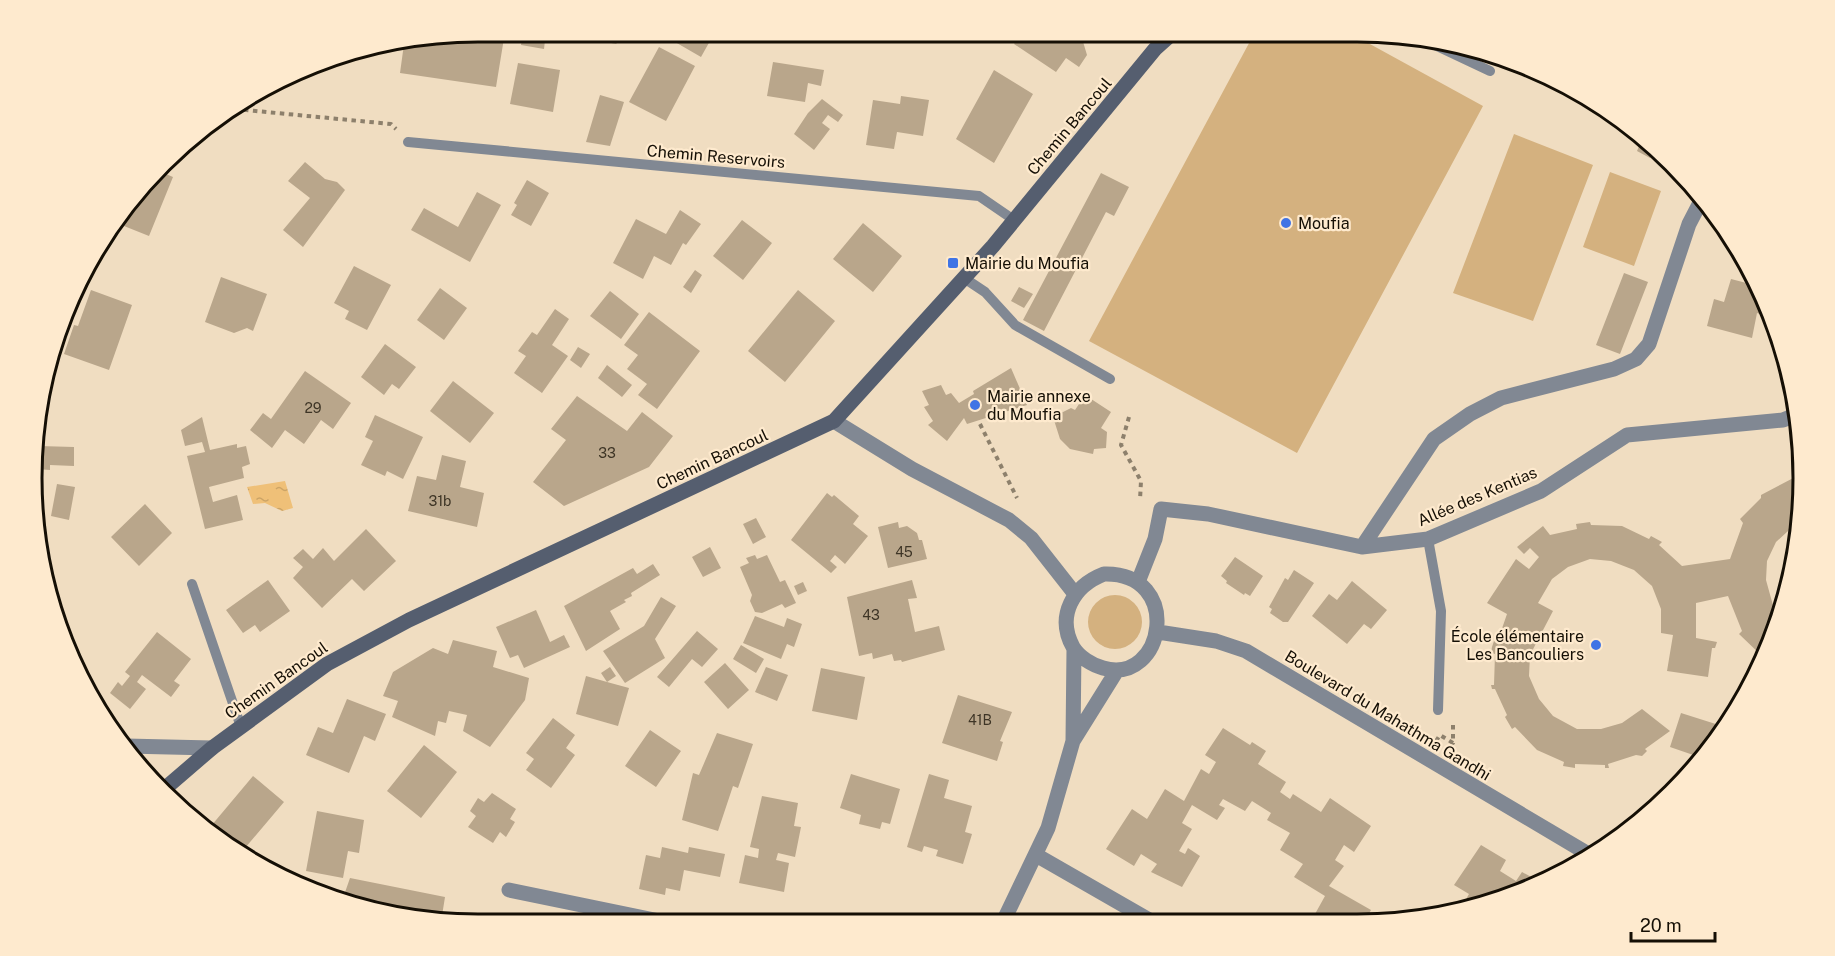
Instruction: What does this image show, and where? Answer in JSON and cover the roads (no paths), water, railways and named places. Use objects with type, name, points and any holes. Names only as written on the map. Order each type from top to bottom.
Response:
[{"type":"main road","name":"Chemin Bancoul","points":[[169,785],[212,748],[327,664],[409,620],[834,421],[964,278],[1163,42]]},
{"type":"street","points":[[1362,547],[1434,439],[1470,414],[1501,398],[1614,369],[1636,358],[1649,344],[1689,224],[1698,206]]},
{"type":"street","name":"Allée des Kentias","points":[[1138,582],[1155,539],[1161,509],[1208,514],[1362,547],[1428,539],[1541,491],[1627,435],[1789,418]]},
{"type":"street","points":[[834,421],[912,470],[1009,520],[1031,538],[1076,594]]},
{"type":"street","points":[[1007,914],[1048,828],[1073,741],[1074,649],[1066,629],[1068,611],[1076,594],[1088,580],[1104,574],[1120,574],[1138,582],[1150,594],[1158,616],[1158,632],[1149,652],[1132,666],[1116,672],[1092,665],[1074,649]]},
{"type":"street","name":"Boulevard du Mahathma Gandhi","points":[[1158,632],[1216,641],[1246,651],[1583,851]]},
{"type":"street","points":[[1073,741],[1116,672]]},
{"type":"street","points":[[135,746],[212,748]]},
{"type":"street","points":[[1036,855],[1139,914]]},
{"type":"street","points":[[510,890],[626,914]]},
{"type":"lane","points":[[1449,52],[1490,71]]},
{"type":"lane","name":"Chemin Reservoirs","points":[[408,142],[979,196],[1014,220]]},
{"type":"lane","points":[[964,278],[985,292],[1016,325],[1110,379]]},
{"type":"lane","points":[[1428,539],[1441,611],[1438,710]]},
{"type":"lane","points":[[192,584],[241,727]]},
{"type":"water","points":[[285,481],[293,508],[282,511],[265,503],[253,504],[247,487]]},
{"type":"place","name":"Moufia","points":[[1286,223]]},
{"type":"place","name":"Mairie du Moufia","points":[[953,263]]},
{"type":"place","name":"Mairie annexe du Moufia","points":[[975,405]]},
{"type":"place","name":"École élémentaire Les Bancouliers","points":[[1596,645]]}]
